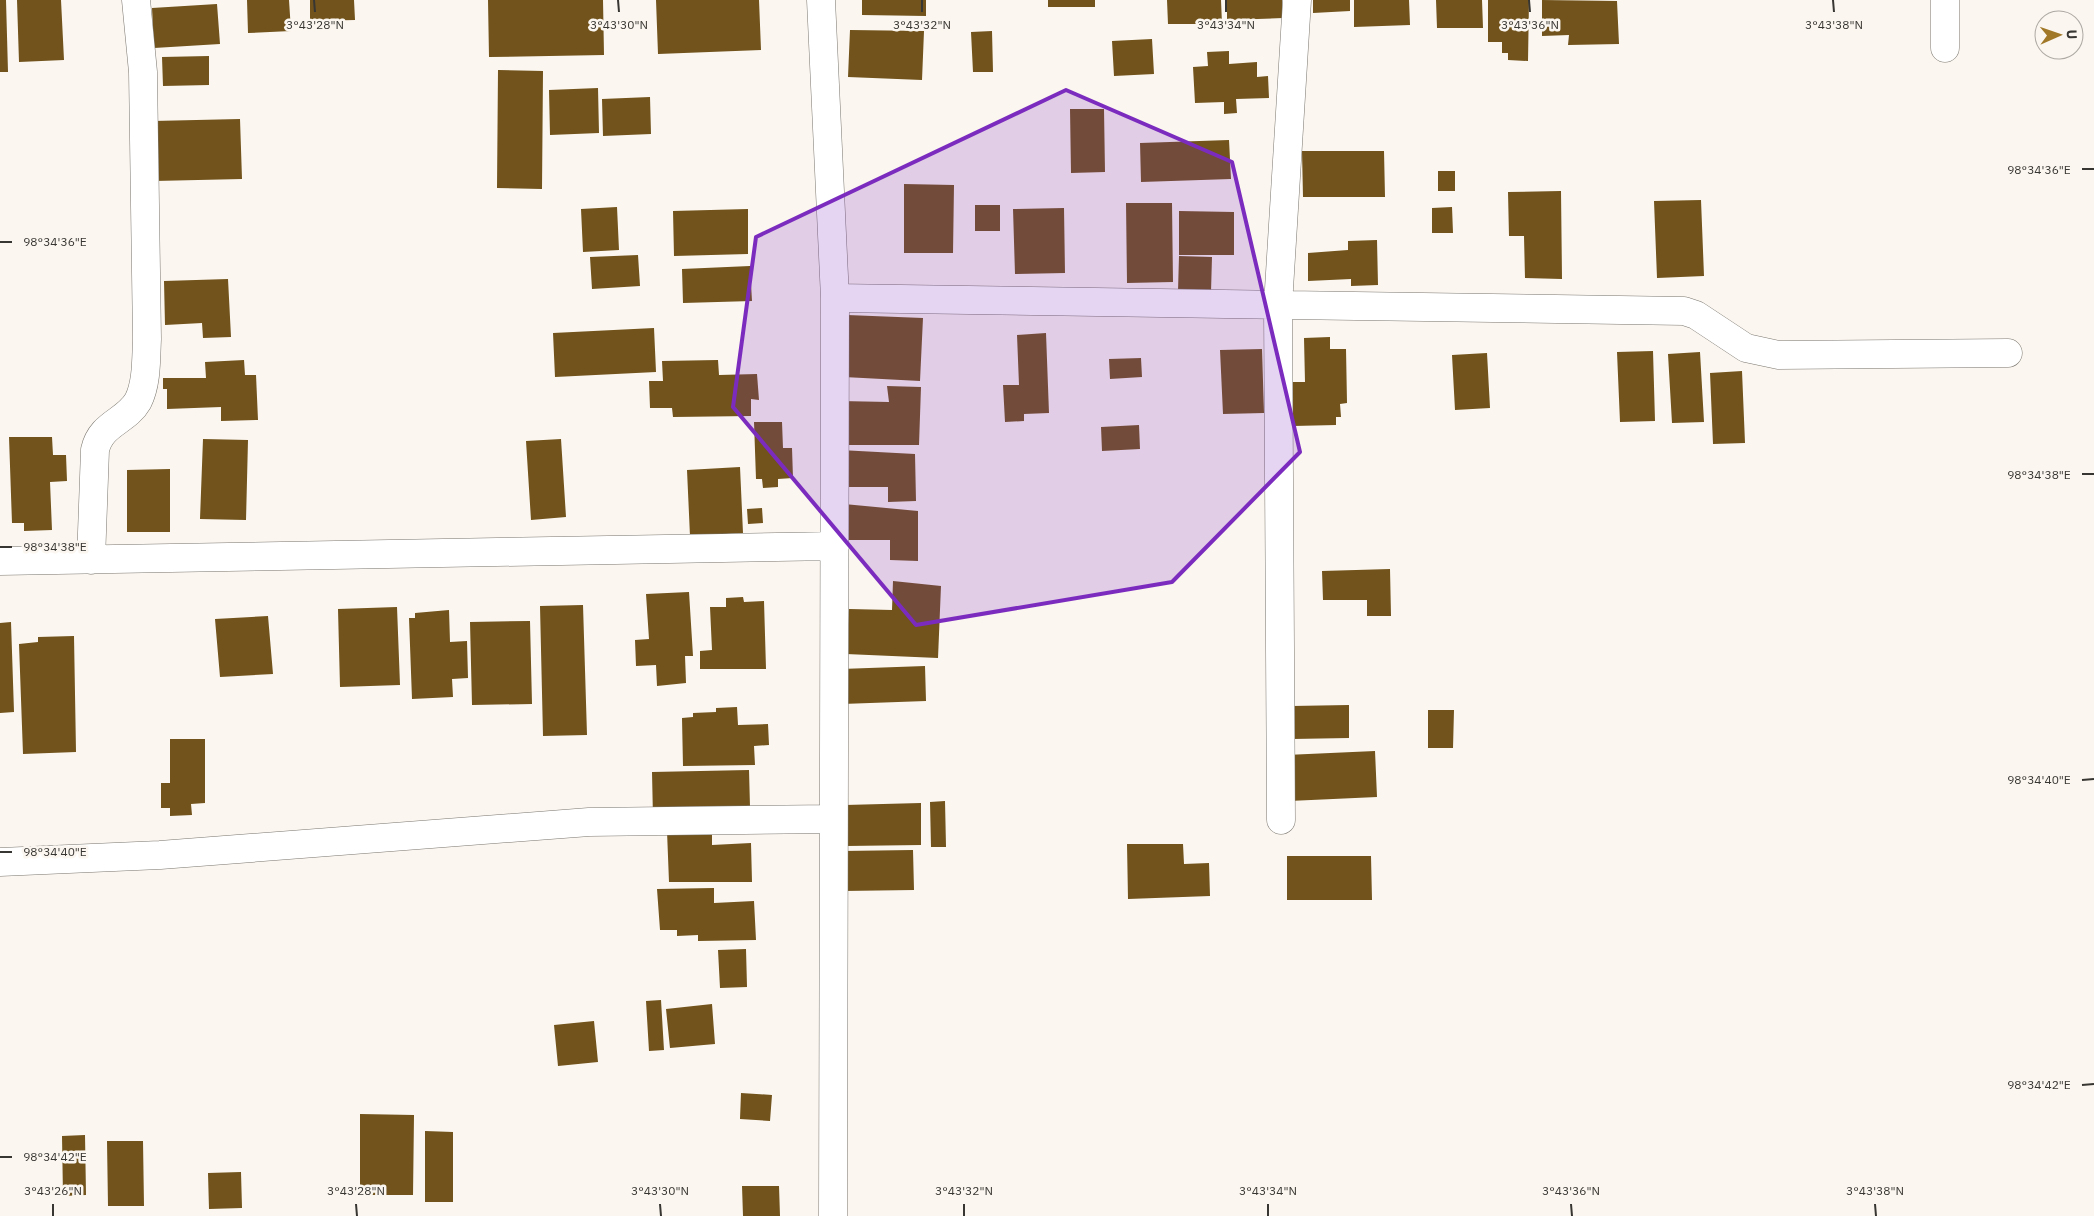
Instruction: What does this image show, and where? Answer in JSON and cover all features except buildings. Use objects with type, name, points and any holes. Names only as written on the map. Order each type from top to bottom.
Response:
[{"type":"street","points":[[91,560],[95,450],[98,438],[137,402],[144,380],[147,339],[143,72],[136,0]]},
{"type":"street","points":[[821,0],[835,298],[833,1216]]},
{"type":"street","points":[[1281,820],[1278,305],[1297,0]]},
{"type":"street","points":[[1945,0],[1945,48]]},
{"type":"street","points":[[835,298],[1684,311],[1696,315],[1746,348],[1779,355],[2008,353]]},
{"type":"street","points":[[0,561],[834,546]]},
{"type":"street","points":[[0,862],[179,853],[589,822],[833,820]]},
{"type":"highlighted area","points":[[1066,90],[1232,162],[1300,452],[1172,582],[916,625],[733,407],[756,237]]}]
